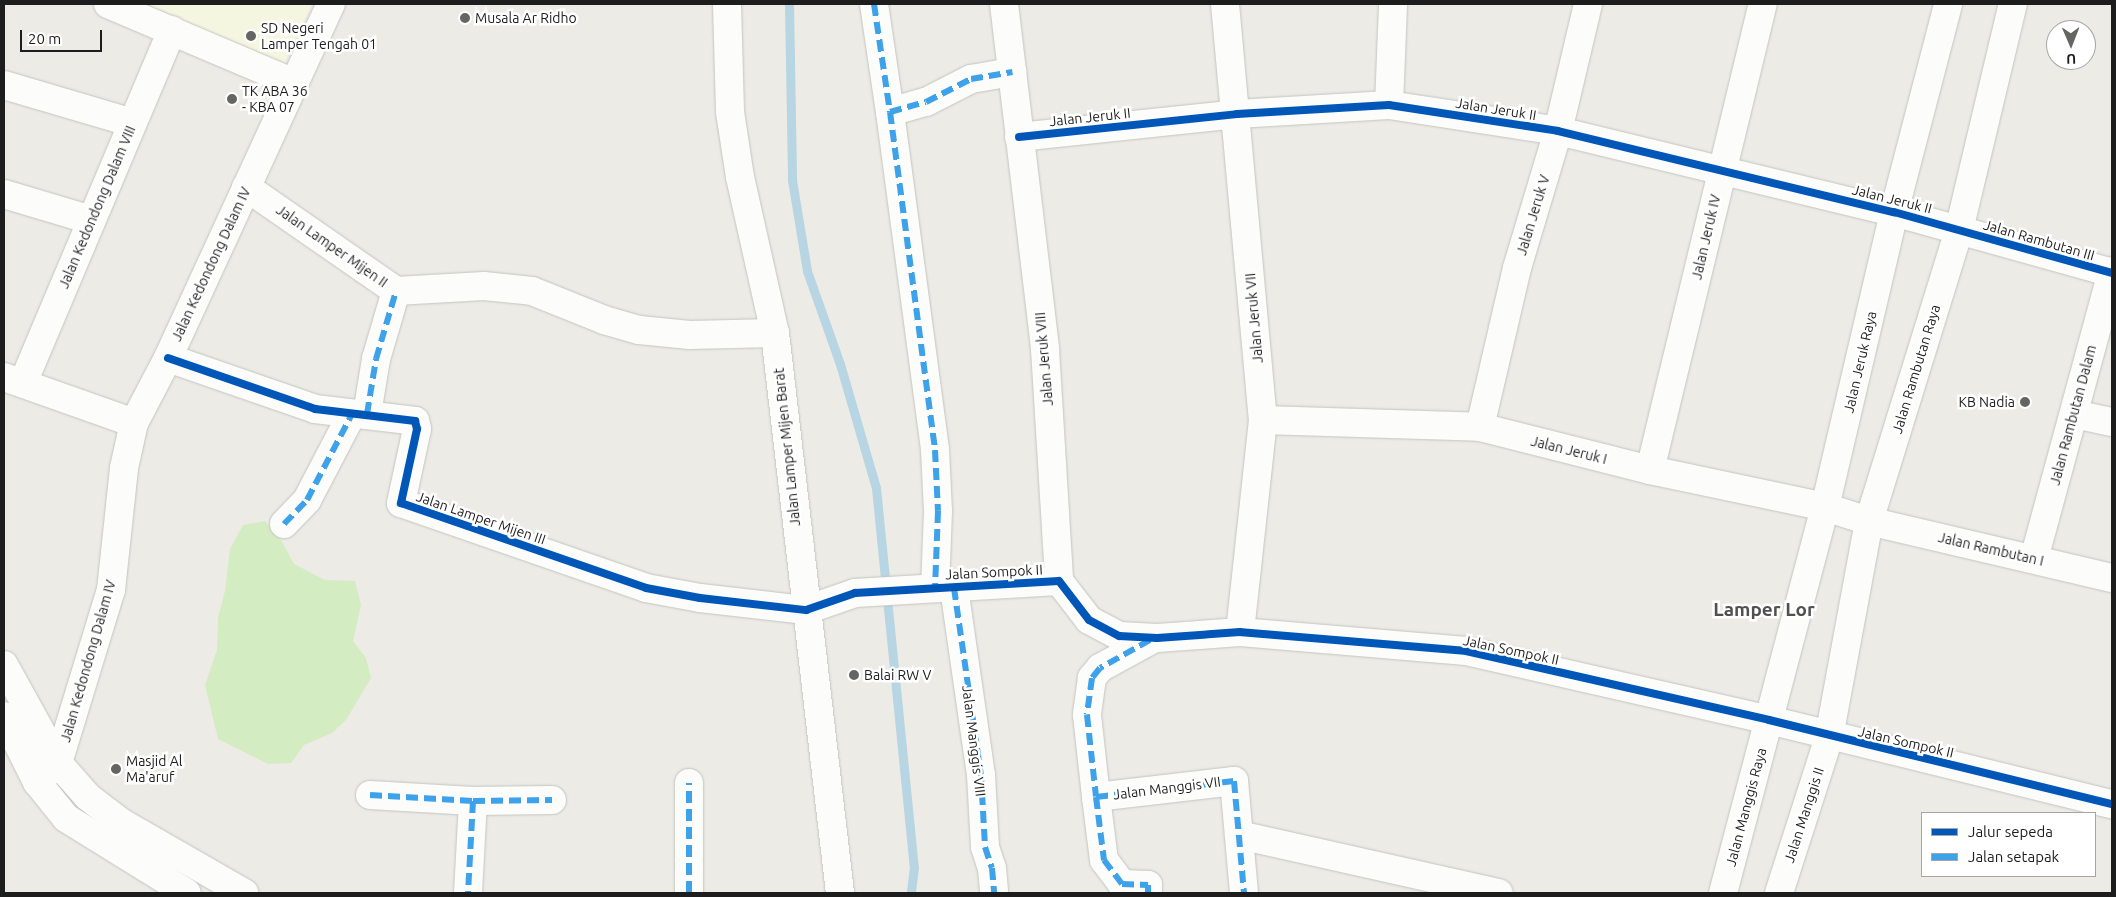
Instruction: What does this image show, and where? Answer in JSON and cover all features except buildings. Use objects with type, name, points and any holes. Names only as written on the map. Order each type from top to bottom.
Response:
[{"type":"street","points":[[108,4],[294,83]]},
{"type":"street","name":"Jalan Kedondong Dalam IV","points":[[48,772],[111,590],[124,468],[134,423],[168,358],[331,4]]},
{"type":"street","name":"Jalan Lamper Mijen Barat","points":[[727,4],[730,112],[740,177],[775,333],[840,893]]},
{"type":"street","name":"Jalan Manggis VIII","points":[[874,4],[935,450],[938,512],[933,588],[981,775],[984,847],[992,868],[994,893]]},
{"type":"street","name":"Jalan Jeruk VIII","points":[[1004,4],[1045,349],[1059,581]]},
{"type":"street","name":"Jalan Jeruk VII","points":[[1225,4],[1237,114],[1263,420],[1240,632]]},
{"type":"street","points":[[1390,105],[1393,4]]},
{"type":"street","name":"Jalan Jeruk V","points":[[1480,427],[1517,268],[1558,131],[1588,4]]},
{"type":"street","name":"Jalan Jeruk IV","points":[[1650,470],[1721,170],[1763,4]]},
{"type":"street","name":"Jalan Jeruk Raya","points":[[1769,720],[1825,506],[1894,212],[1948,4]]},
{"type":"street","name":"Jalan Rambutan Raya","points":[[1829,737],[1869,521],[1959,230],[2013,4]]},
{"type":"street","name":"Jalan Kedondong Dalam VIII","points":[[13,380],[91,220],[172,30]]},
{"type":"street","points":[[890,112],[926,102],[971,79],[1012,72]]},
{"type":"street","points":[[4,84],[133,123]]},
{"type":"street","name":"Jalan Jeruk II","points":[[1019,137],[1237,114],[1390,105],[1558,131],[1894,212],[1959,230]]},
{"type":"street","name":"Jalan Lamper Mijen II","points":[[246,187],[396,291],[484,286],[532,291],[604,320],[639,330],[690,335],[775,333]]},
{"type":"street","points":[[4,194],[91,220]]},
{"type":"street","name":"Jalan Rambutan III","points":[[1959,230],[2112,273]]},
{"type":"street","name":"Jalan Rambutan Dalam","points":[[2034,559],[2112,273]]},
{"type":"street","points":[[284,524],[307,500],[360,414],[396,291]]},
{"type":"street","name":"Jalan Lamper Mijen III","points":[[168,358],[306,406],[415,421],[417,429],[400,498],[406,506],[513,540],[646,588],[700,598],[806,610],[855,593]]},
{"type":"street","points":[[13,380],[134,423]]},
{"type":"street","points":[[2074,414],[2112,422]]},
{"type":"street","name":"Jalan Jeruk I","points":[[1263,420],[1480,427],[1650,470],[1825,506],[1869,521]]},
{"type":"street","name":"Jalan Rambutan I","points":[[1869,521],[2112,578]]},
{"type":"street","name":"Jalan Sompok II","points":[[855,593],[1059,581],[1089,620],[1119,636],[1157,638],[1240,632],[1466,652],[1769,720],[1829,737],[2112,804]]},
{"type":"street","name":"Jalan Manggis VII","points":[[1157,638],[1109,662],[1092,678],[1087,716],[1096,796],[1232,780],[1235,784],[1239,835]]},
{"type":"street","points":[[4,665],[48,772]]},
{"type":"street","points":[[4,716],[78,807],[185,878],[244,893]]},
{"type":"street","name":"Jalan Manggis Raya","points":[[1723,893],[1769,720]]},
{"type":"street","name":"Jalan Manggis II","points":[[1779,893],[1829,737]]},
{"type":"street","points":[[689,782],[689,893]]},
{"type":"street","points":[[370,796],[473,802],[552,800]]},
{"type":"street","points":[[1096,796],[1104,860],[1122,884],[1148,885],[1148,893]]},
{"type":"street","points":[[468,893],[473,802]]},
{"type":"street","points":[[1244,893],[1239,835],[1498,893]]},
{"type":"shaded area","name":"SD Negeri Lamper Tengah 01","points":[[127,4],[312,4],[282,68]]},
{"type":"green space","points":[[265,521],[281,540],[294,564],[325,580],[355,581],[361,605],[353,641],[366,658],[371,678],[346,720],[332,733],[304,745],[291,763],[268,764],[218,739],[205,685],[217,650],[218,618],[225,591],[230,549],[243,525]]},
{"type":"waterway","points":[[789,4],[792,180],[807,271],[840,364],[876,488],[914,867],[911,893]]},
{"type":"marked path","points":[[874,4],[890,112],[926,102],[971,79],[1012,72]]},
{"type":"marked path","points":[[890,112],[935,450],[938,511],[935,588]]},
{"type":"marked path","points":[[367,414],[376,359],[396,291]]},
{"type":"marked path","points":[[284,524],[307,500],[352,414]]},
{"type":"marked path","points":[[954,588],[981,775],[985,847],[992,868],[994,893]]},
{"type":"marked path","points":[[1150,640],[1100,668],[1092,678],[1087,715],[1096,797],[1234,781],[1244,893]]},
{"type":"marked path","points":[[689,783],[689,893]]},
{"type":"marked path","points":[[370,795],[473,801],[468,893]]},
{"type":"marked path","points":[[1096,797],[1104,860],[1122,884],[1148,885],[1148,893]]},
{"type":"marked path","points":[[473,801],[552,800]]},
{"type":"cycle path","points":[[1019,137],[1237,114],[1389,105],[1558,131],[1894,212],[2112,273]]},
{"type":"cycle path","points":[[168,358],[315,409],[415,421],[417,429],[401,503],[646,588],[700,598],[806,610],[855,593],[1059,581],[1089,620],[1119,636],[1157,638],[1240,632],[1466,651],[1769,720],[2112,804]]},
{"type":"place","name":"Musala Ar Ridho","points":[[465,18]]},
{"type":"place","name":"SD Negeri Lamper Tengah 01","points":[[251,36]]},
{"type":"place","name":"TK ABA 36 - KBA 07","points":[[232,99]]},
{"type":"place","name":"KB Nadia","points":[[2025,402]]},
{"type":"place","name":"Balai RW V","points":[[854,675]]},
{"type":"place","name":"Masjid Al Ma'aruf","points":[[116,769]]},
{"type":"district","name":"Lamper Lor","points":[[1764,610]]}]
